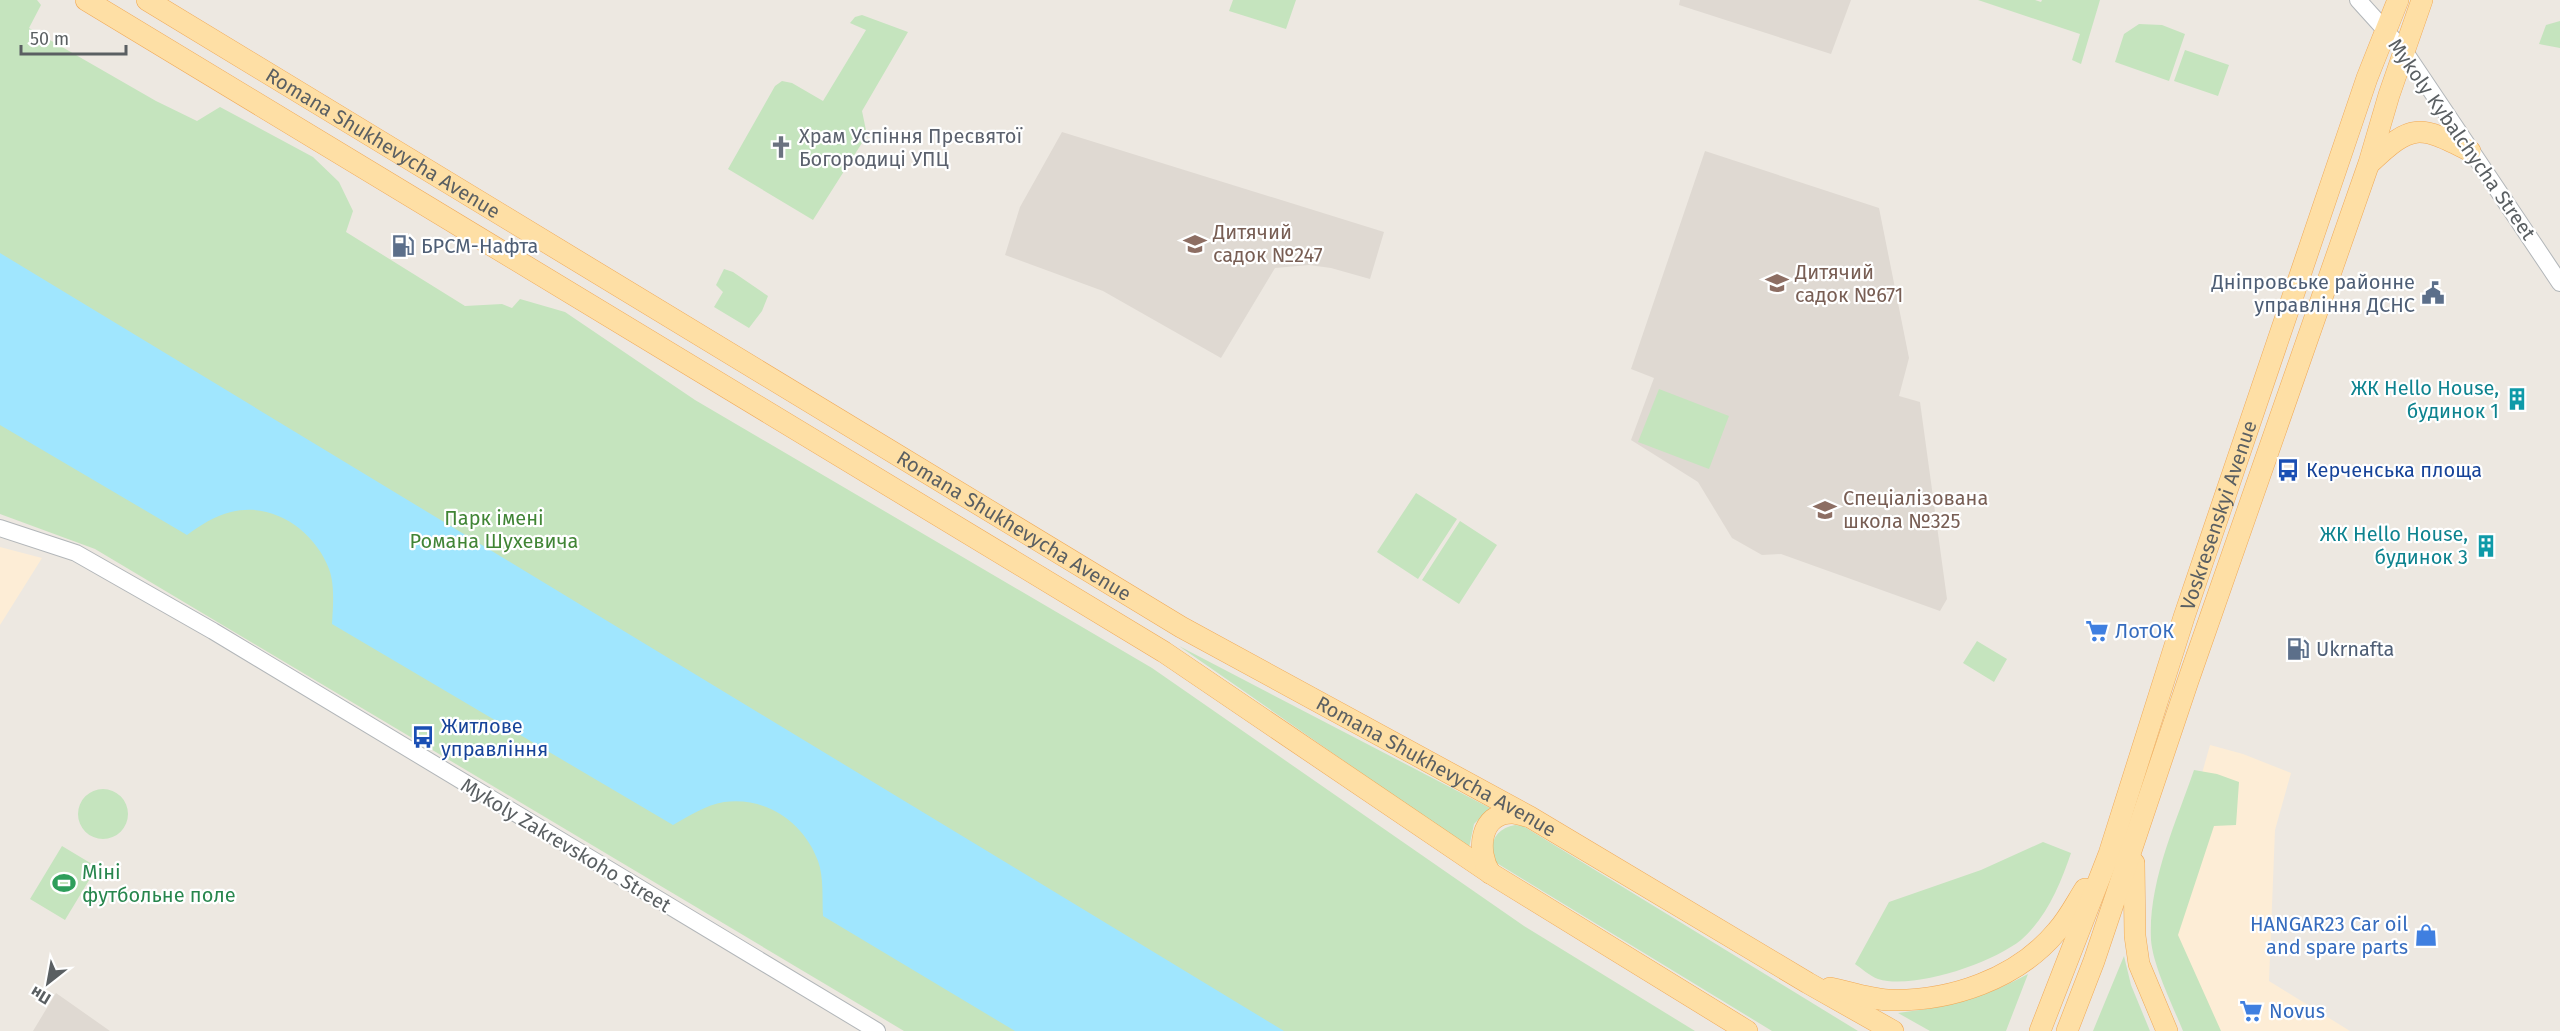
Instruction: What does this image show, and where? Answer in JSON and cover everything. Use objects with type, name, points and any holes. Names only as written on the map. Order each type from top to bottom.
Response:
[{"type":"main road","name":"Romana Shukhevycha Avenue","points":[[86,0],[1164,652],[1490,873],[1747,1031]]},
{"type":"main road","name":"Romana Shukhevycha Avenue","points":[[147,0],[1181,627],[1530,817],[1808,983],[1893,1031]]},
{"type":"main road","name":"Voskresenskyi Avenue","points":[[2040,1031],[2109,854],[2188,608],[2363,89],[2398,0]]},
{"type":"main road","name":"Voskresenskyi Avenue","points":[[2067,1031],[2094,961],[2369,163],[2422,0]]},
{"type":"main road","points":[[2369,163],[2393,141],[2415,130],[2442,135],[2470,151]]},
{"type":"main road","points":[[1490,873],[1480,853],[1485,831],[1501,816],[1511,813],[1530,817]]},
{"type":"main road","points":[[2134,843],[2135,936],[2139,964],[2167,1031]]},
{"type":"main road","points":[[1808,983],[1886,1000],[1920,1000],[1986,983],[2030,958],[2057,931],[2109,854]]},
{"type":"street","name":"Mykoly Kybalchycha Street","points":[[2358,0],[2405,52],[2560,283]]},
{"type":"street","name":"Mykoly Zakrevskoho Street","points":[[0,528],[76,553],[193,620],[877,1031]]},
{"type":"shaded area","points":[[1680,0],[1851,0],[1831,54],[1679,5]]},
{"type":"shaded area","name":"Дитячий садок №247","points":[[1062,132],[1384,232],[1370,279],[1331,268],[1309,265],[1275,268],[1221,358],[1103,291],[1005,255],[1020,207]]},
{"type":"shaded area","points":[[1705,151],[1879,208],[1909,358],[1899,396],[1920,402],[1947,599],[1940,611],[1781,554],[1762,555],[1732,538],[1698,482],[1631,440],[1654,378],[1631,369]]},
{"type":"shaded area","points":[[0,547],[42,558],[0,625]]},
{"type":"shaded area","points":[[2210,745],[2243,754],[2291,773],[2275,830],[2269,981],[2350,1031],[2200,1031],[2159,926]]},
{"type":"shaded area","points":[[56,993],[110,1031],[33,1031]]},
{"type":"green space","name":"Парк імені Романа Шухевича","points":[[0,0],[37,0],[41,5],[29,28],[156,101],[197,121],[220,107],[313,157],[339,182],[353,211],[346,232],[465,306],[502,304],[512,308],[520,299],[565,312],[695,400],[1152,668],[1524,926],[1695,1031],[904,1031],[95,549],[0,514]]},
{"type":"green space","points":[[1233,0],[1296,0],[1286,29],[1229,11]]},
{"type":"green space","points":[[1978,0],[2035,0],[2041,2],[2042,0],[2100,0],[2081,64],[2072,60],[2080,34]]},
{"type":"green space","points":[[862,15],[908,32],[862,111],[867,135],[813,220],[728,169],[775,86],[782,81],[792,83],[823,101],[866,30],[850,23],[855,17]]},
{"type":"green space","points":[[2560,21],[2560,48],[2539,44],[2546,25]]},
{"type":"green space","points":[[2139,24],[2162,25],[2185,34],[2169,81],[2115,62],[2124,34]]},
{"type":"green space","points":[[2185,50],[2229,65],[2218,96],[2174,81]]},
{"type":"green space","points":[[724,269],[733,272],[768,296],[762,311],[749,328],[714,307],[723,292],[716,285]]},
{"type":"green space","points":[[1659,389],[1729,416],[1709,469],[1638,442]]},
{"type":"green space","points":[[1416,493],[1457,519],[1418,579],[1377,552]]},
{"type":"green space","points":[[1460,521],[1497,545],[1459,604],[1422,580]]},
{"type":"green space","points":[[1977,641],[2007,659],[1994,682],[1963,663]]},
{"type":"green space","points":[[1179,646],[1490,808],[1474,824],[1469,848]]},
{"type":"green space","points":[[2194,770],[2217,774],[2239,782],[2236,825],[2214,826],[2178,935],[2221,1031],[2183,1031],[2159,974],[2151,940],[2151,918],[2159,875]]},
{"type":"green space","points":[[98,789],[108,789],[121,796],[128,809],[128,819],[121,832],[108,839],[98,839],[89,835],[82,828],[78,819],[78,809],[82,800],[89,793]]},
{"type":"green space","points":[[1515,825],[1523,826],[1858,1031],[1772,1031],[1495,862],[1492,849],[1495,838],[1498,833]]},
{"type":"green space","points":[[2043,842],[2071,853],[2057,889],[2045,911],[2030,931],[2008,949],[1952,972],[1911,981],[1878,979],[1855,964],[1889,902],[1981,870]]},
{"type":"green space","name":"Міні футбольне поле","points":[[62,846],[97,867],[65,920],[30,899]]},
{"type":"green space","points":[[2124,956],[2131,985],[2150,1031],[2093,1031]]},
{"type":"green space","points":[[2028,974],[2006,1031],[1930,1031],[1898,1013],[1965,1000]]},
{"type":"water","points":[[0,253],[1284,1031],[1015,1031],[823,916],[822,881],[818,861],[803,834],[781,815],[754,803],[724,802],[704,808],[673,825],[332,624],[333,589],[329,569],[314,543],[290,522],[262,511],[231,512],[203,524],[187,535],[0,425]]},
{"type":"place","name":"Храм Успіння Пресвятої Богородиці УПЦ","points":[[781,147]]},
{"type":"place","name":"Дитячий садок №247","points":[[1195,244]]},
{"type":"place","name":"БРСМ-Нафта","points":[[403,246]]},
{"type":"place","name":"Дитячий садок №671","points":[[1777,283]]},
{"type":"place","name":"Дніпровське районне управління ДСНС","points":[[2433,293]]},
{"type":"place","name":"ЖК Hello House, будинок 1","points":[[2517,399]]},
{"type":"place","name":"Керченська площа","points":[[2288,470]]},
{"type":"place","name":"Спеціалізована школа №325","points":[[1825,510]]},
{"type":"place","name":"ЖК Hello House, будинок 3","points":[[2486,546]]},
{"type":"place","name":"ЛотОК","points":[[2097,631]]},
{"type":"place","name":"Ukrnafta","points":[[2298,649]]},
{"type":"place","name":"Житлове управління","points":[[423,737]]},
{"type":"place","name":"Міні футбольне поле","points":[[64,883]]},
{"type":"place","name":"HANGAR23 Car oil and spare parts","points":[[2426,935]]},
{"type":"place","name":"Novus","points":[[2251,1011]]}]
